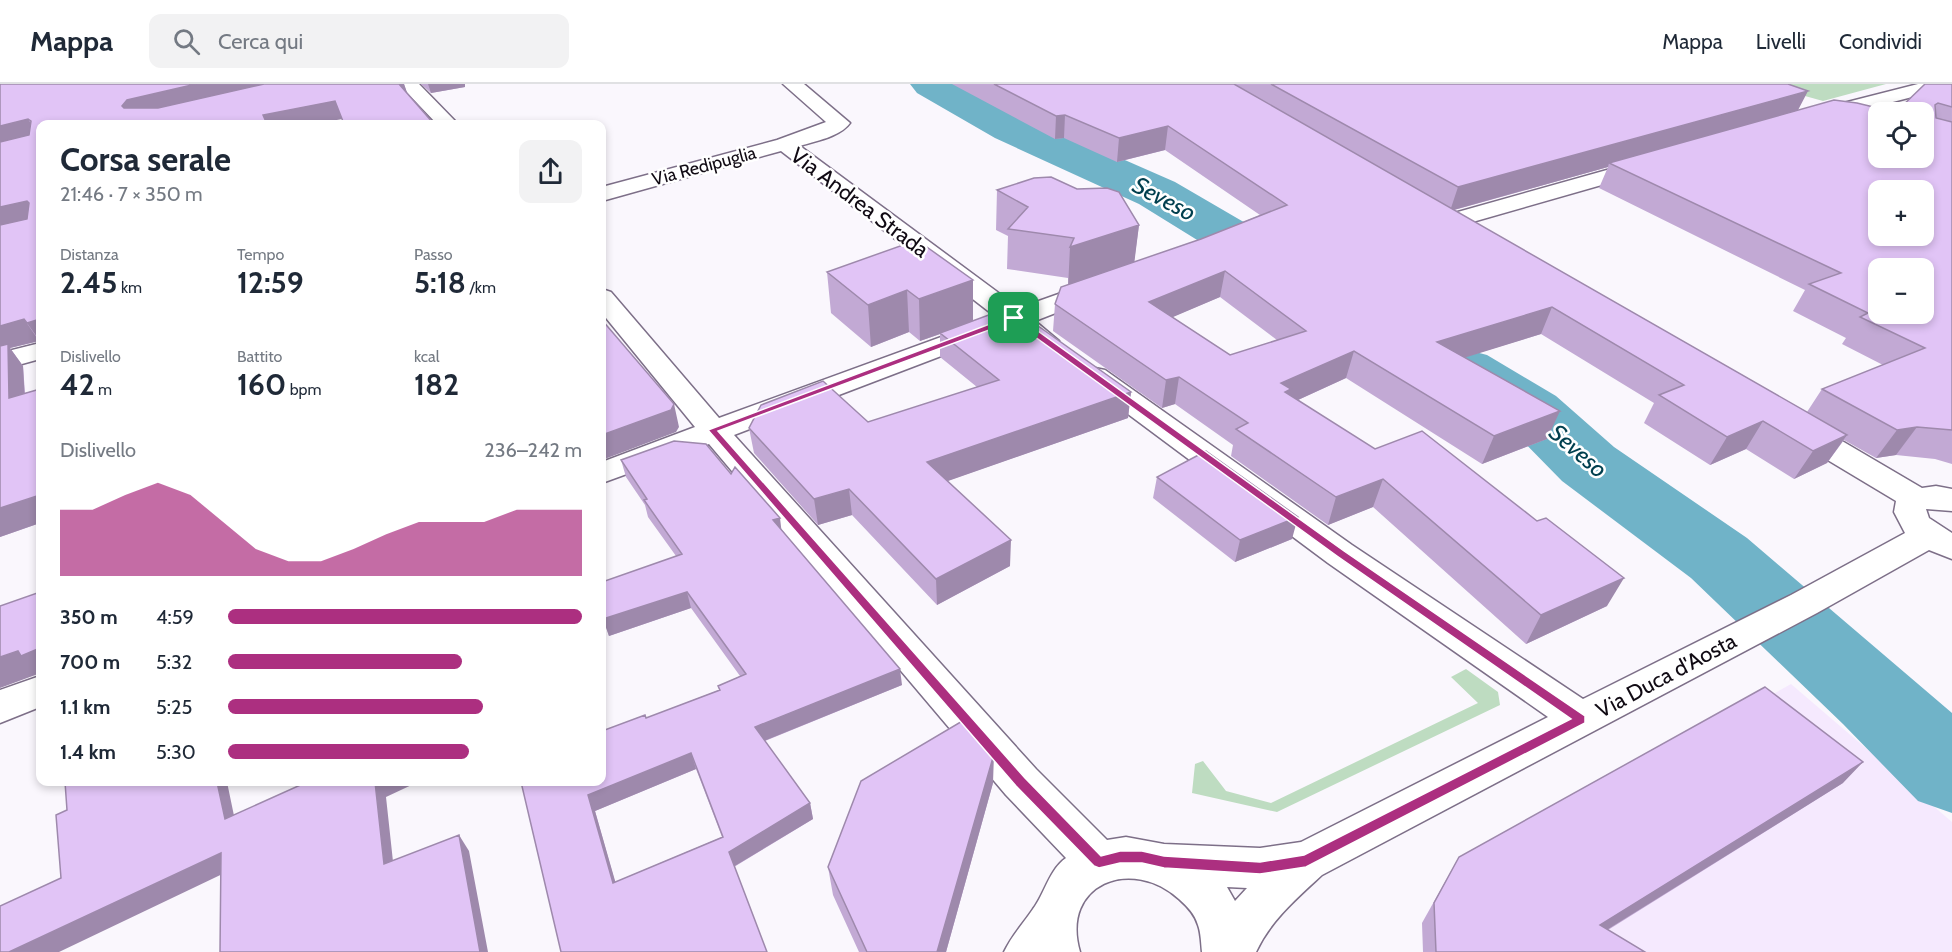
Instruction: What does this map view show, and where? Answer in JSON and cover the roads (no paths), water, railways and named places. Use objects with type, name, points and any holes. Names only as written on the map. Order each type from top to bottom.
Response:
[{"type":"street","points":[[408,84],[444,120]]},
{"type":"street","name":"Via Redipuglia","points":[[606,193],[784,144],[820,133],[840,123],[792,84]]},
{"type":"street","points":[[1835,111],[1940,84]]},
{"type":"street","points":[[1803,111],[1835,111],[1867,119]]},
{"type":"street","name":"Via Andrea Strada","points":[[784,144],[1014,318],[1340,554],[1581,719]]},
{"type":"street","points":[[1479,240],[1438,216],[1667,159]]},
{"type":"street","points":[[606,471],[1014,318],[1122,280]]},
{"type":"street","points":[[606,302],[713,430],[1021,782],[1099,862],[1077,876],[1061,896],[1045,942]]},
{"type":"street","points":[[0,362],[36,352]]},
{"type":"street","points":[[1776,416],[1917,499]]},
{"type":"street","points":[[1940,541],[1913,521],[1909,512],[1910,504],[1917,499],[1928,497],[1952,500]]},
{"type":"street","name":"Via Duca d'Aosta","points":[[1231,952],[1246,921],[1275,889],[1306,861],[1728,642],[1940,541]]},
{"type":"street","points":[[0,707],[36,693]]},
{"type":"street","name":"Via Duca d'Aosta","points":[[1099,862],[1120,857],[1142,857],[1164,862],[1260,868],[1306,861]]},
{"type":"street","points":[[1164,862],[1187,875],[1206,893],[1220,914],[1227,940],[1226,952]]},
{"type":"waterway","name":"Seveso","points":[[932,84],[1012,128],[1157,193],[1312,286]]},
{"type":"waterway","name":"Seveso","points":[[1464,369],[1532,411],[1588,464],[1719,558],[1875,698],[1952,772]]}]
